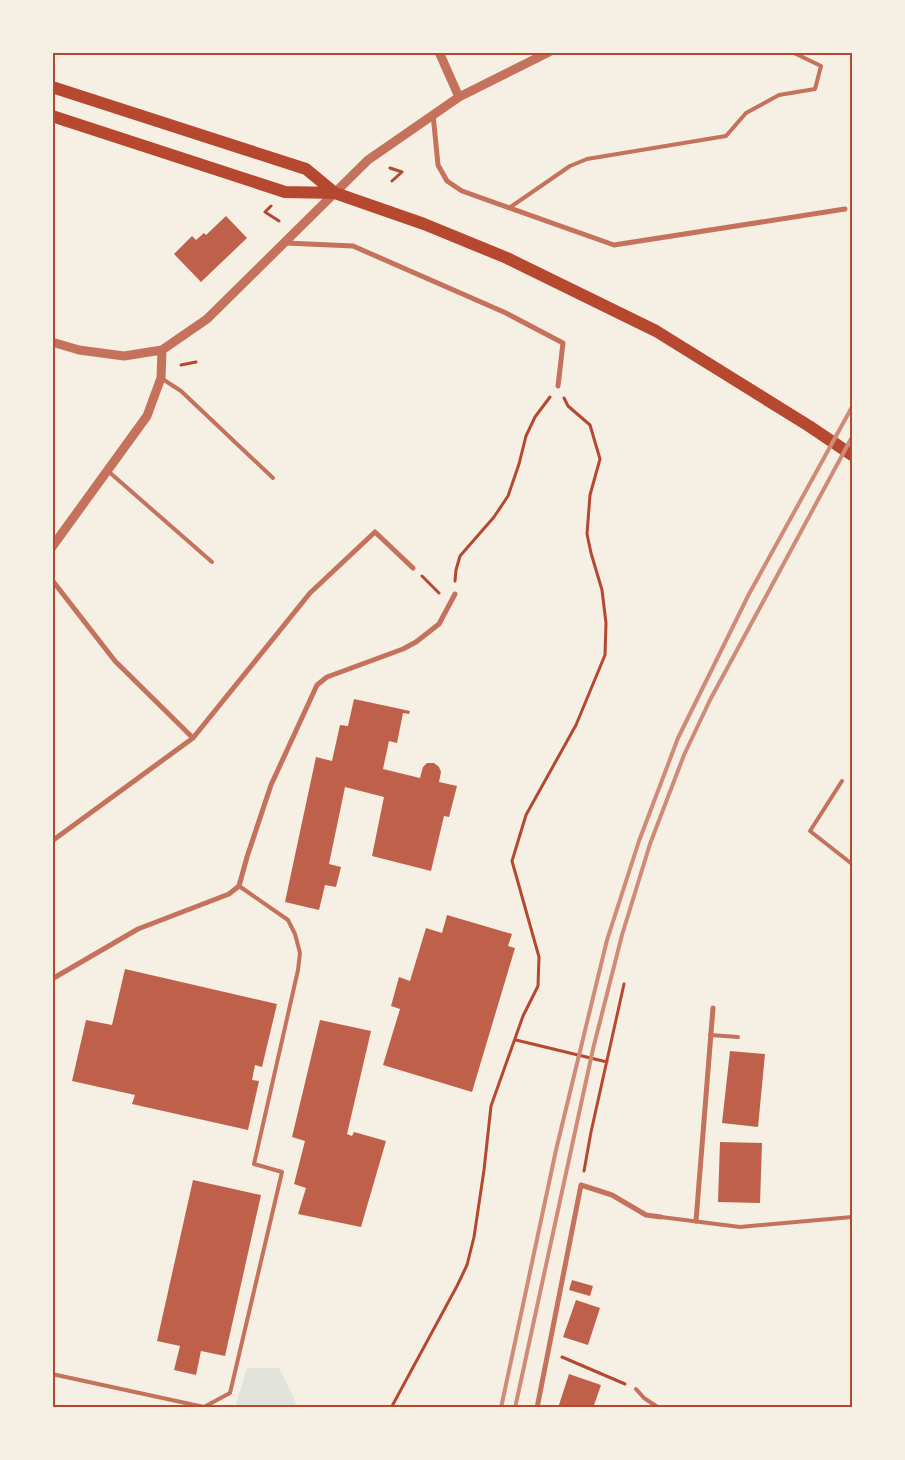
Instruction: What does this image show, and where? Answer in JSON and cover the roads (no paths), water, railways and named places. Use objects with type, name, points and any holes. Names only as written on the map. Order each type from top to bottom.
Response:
[{"type":"main road","points":[[52,87],[306,169],[335,193]]},
{"type":"main road","points":[[52,116],[284,192],[335,193],[424,224],[507,258],[656,330],[852,455]]},
{"type":"street","points":[[439,52],[459,96]]},
{"type":"street","points":[[52,342],[79,350],[124,356],[162,350],[207,319],[368,160],[459,96],[549,52]]},
{"type":"street","points":[[433,114],[438,165],[447,181],[462,191],[614,245],[845,209]]},
{"type":"street","points":[[286,243],[353,246],[506,313],[562,343],[558,386]]},
{"type":"street","points":[[52,547],[147,416],[161,378],[162,350]]},
{"type":"street","points":[[52,840],[193,738],[310,593],[375,532],[413,568]]},
{"type":"street","points":[[52,580],[114,661],[193,738]]},
{"type":"street","points":[[52,979],[138,929],[229,894],[240,886],[247,857],[271,785],[317,685],[327,677],[403,649],[416,642],[439,624],[455,594]]},
{"type":"street","points":[[696,1221],[713,1008]]},
{"type":"street","points":[[537,1408],[581,1185],[612,1195],[646,1215],[661,1217]]},
{"type":"lane","points":[[509,208],[570,166],[587,159],[726,136],[746,113],[779,95],[815,89],[821,66],[792,52]]},
{"type":"lane","points":[[161,378],[181,391],[273,478]]},
{"type":"lane","points":[[108,471],[212,562]]},
{"type":"lane","points":[[842,781],[810,831],[852,864]]},
{"type":"lane","points":[[52,1374],[204,1407],[230,1393],[282,1172],[254,1164],[298,970],[300,953],[295,934],[288,920],[240,886]]},
{"type":"lane","points":[[710,1035],[738,1037]]},
{"type":"lane","points":[[661,1217],[740,1227],[852,1217]]},
{"type":"lane","points":[[636,1388],[644,1398],[659,1408]]},
{"type":"railway","points":[[501,1408],[556,1150],[607,940],[639,841],[678,738],[749,594],[852,407]]},
{"type":"railway","points":[[515,1408],[593,1049],[622,935],[650,844],[684,755],[710,700],[852,437]]}]
